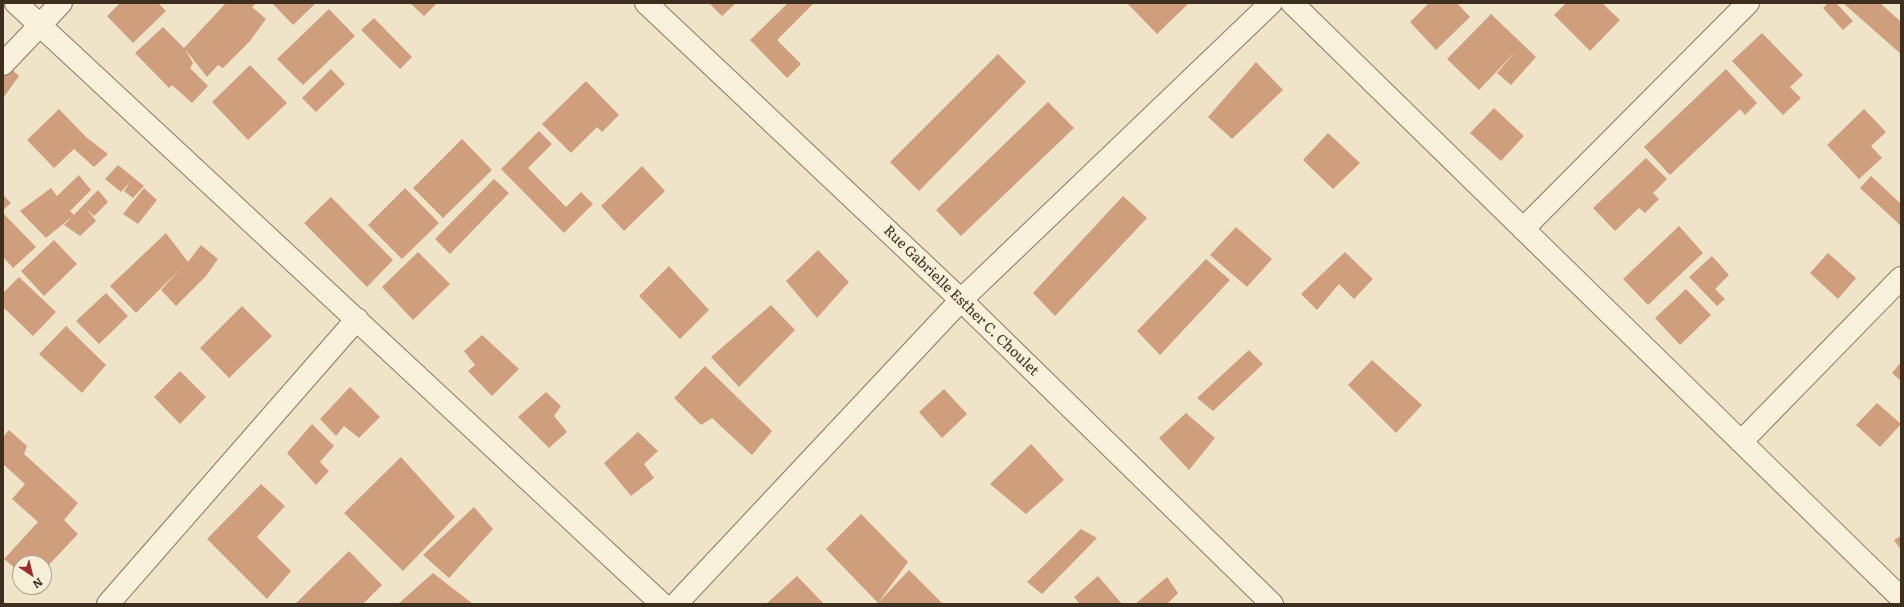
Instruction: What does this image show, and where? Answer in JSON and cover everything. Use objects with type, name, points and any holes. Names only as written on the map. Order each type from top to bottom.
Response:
[{"type":"street","points":[[16,3],[662,604]]},
{"type":"street","points":[[3,64],[61,3]]},
{"type":"street","name":"Rue Gabrielle Esther C. Choulet","points":[[646,3],[962,300],[1272,604]]},
{"type":"street","points":[[676,604],[962,300],[1271,3]]},
{"type":"street","points":[[1292,3],[1901,598]]},
{"type":"street","points":[[1523,229],[1748,3]]},
{"type":"street","points":[[1741,442],[1901,278]]},
{"type":"street","points":[[108,604],[357,319]]},
{"type":"building","points":[[120,3],[158,3],[166,11],[133,43],[107,16]]},
{"type":"building","points":[[226,3],[256,3],[252,7],[266,19],[250,41],[223,68],[218,65],[207,77],[185,49],[193,63],[190,68],[208,86],[192,103],[172,85],[169,88],[135,53],[163,27],[184,48]]},
{"type":"building","points":[[272,3],[316,3],[293,25]]},
{"type":"building","points":[[410,3],[437,3],[424,16]]},
{"type":"building","points":[[709,3],[736,3],[722,16]]},
{"type":"building","points":[[788,3],[814,3],[777,40],[801,64],[787,78],[750,40]]},
{"type":"building","points":[[1127,3],[1189,3],[1157,34]]},
{"type":"building","points":[[1429,3],[1457,3],[1470,17],[1436,50],[1410,22]]},
{"type":"building","points":[[1566,3],[1602,3],[1620,20],[1590,51],[1554,15]]},
{"type":"building","points":[[1828,3],[1836,3],[1853,21],[1843,30],[1823,8]]},
{"type":"building","points":[[1843,3],[1880,3],[1901,22],[1901,54]]},
{"type":"building","points":[[329,9],[355,36],[303,85],[277,59]]},
{"type":"building","points":[[1491,14],[1536,57],[1511,85],[1497,73],[1516,51],[1479,90],[1447,59]]},
{"type":"building","points":[[374,18],[412,57],[400,69],[361,30]]},
{"type":"building","points":[[1762,33],[1803,75],[1790,87],[1801,98],[1783,115],[1732,61]]},
{"type":"building","points":[[998,54],[1026,82],[919,191],[890,162]]},
{"type":"building","points":[[1256,62],[1283,90],[1232,139],[1208,117]]},
{"type":"building","points":[[7,65],[19,76],[3,98],[3,70]]},
{"type":"building","points":[[250,65],[287,103],[248,140],[212,102]]},
{"type":"building","points":[[331,69],[345,84],[316,112],[302,98]]},
{"type":"building","points":[[1726,69],[1757,103],[1745,115],[1740,109],[1670,175],[1644,147]]},
{"type":"building","points":[[586,81],[619,115],[602,132],[597,127],[571,153],[542,124]]},
{"type":"building","points":[[1048,102],[1074,128],[961,236],[936,210]]},
{"type":"building","points":[[1494,108],[1524,136],[1501,161],[1470,133]]},
{"type":"building","points":[[59,109],[86,137],[108,154],[94,167],[74,149],[54,168],[27,140]]},
{"type":"building","points":[[1864,109],[1886,132],[1871,146],[1882,158],[1859,179],[1827,145]]},
{"type":"building","points":[[539,131],[552,144],[528,168],[566,207],[581,192],[593,204],[564,233],[501,169]]},
{"type":"building","points":[[1328,133],[1360,163],[1333,189],[1303,160]]},
{"type":"building","points":[[462,139],[492,170],[443,218],[413,188]]},
{"type":"building","points":[[1646,158],[1667,179],[1653,193],[1659,199],[1645,213],[1639,208],[1615,231],[1593,208]]},
{"type":"building","points":[[118,165],[144,186],[133,198],[124,191],[131,181],[121,192],[105,179]]},
{"type":"building","points":[[642,166],[665,191],[624,231],[601,206]]},
{"type":"building","points":[[79,175],[91,190],[70,211],[74,215],[46,238],[20,211],[51,188],[57,196]]},
{"type":"building","points":[[1871,176],[1901,204],[1901,226],[1860,188]]},
{"type":"building","points":[[494,179],[509,193],[450,254],[435,239]]},
{"type":"building","points":[[144,188],[157,200],[138,224],[123,214]]},
{"type":"building","points":[[405,188],[439,223],[402,259],[368,225]]},
{"type":"building","points":[[98,190],[108,202],[94,216],[86,208],[96,221],[80,236],[64,225]]},
{"type":"building","points":[[3,195],[11,203],[3,210]]},
{"type":"building","points":[[1123,196],[1147,218],[1055,316],[1033,293]]},
{"type":"building","points":[[331,197],[393,260],[367,287],[304,223]]},
{"type":"building","points":[[3,213],[36,247],[13,268],[3,257]]},
{"type":"building","points":[[1679,226],[1703,253],[1648,305],[1623,279]]},
{"type":"building","points":[[1236,227],[1272,259],[1247,287],[1210,255]]},
{"type":"building","points":[[166,233],[188,262],[201,245],[218,259],[206,276],[176,306],[161,290],[179,270],[136,313],[110,286]]},
{"type":"building","points":[[54,240],[77,264],[44,296],[21,271]]},
{"type":"building","points":[[818,250],[849,282],[817,318],[786,281]]},
{"type":"building","points":[[418,252],[450,284],[413,320],[382,287]]},
{"type":"building","points":[[1345,252],[1373,279],[1354,299],[1339,284],[1317,310],[1301,294]]},
{"type":"building","points":[[1828,253],[1856,278],[1838,299],[1810,273]]},
{"type":"building","points":[[1712,256],[1729,275],[1715,289],[1725,299],[1717,306],[1689,277]]},
{"type":"building","points":[[1206,259],[1230,280],[1160,355],[1137,331]]},
{"type":"building","points":[[669,266],[709,310],[680,339],[639,296]]},
{"type":"building","points":[[19,277],[56,312],[33,336],[3,307],[3,293]]},
{"type":"building","points":[[1686,289],[1711,315],[1680,345],[1655,318]]},
{"type":"building","points":[[106,293],[128,316],[99,344],[76,321]]},
{"type":"building","points":[[771,305],[795,330],[739,387],[711,357]]},
{"type":"building","points":[[242,306],[272,336],[229,378],[200,348]]},
{"type":"building","points":[[66,326],[106,365],[82,393],[39,354]]},
{"type":"building","points":[[482,335],[519,369],[492,396],[468,371],[475,365],[464,351]]},
{"type":"building","points":[[1249,350],[1263,364],[1213,411],[1197,398]]},
{"type":"building","points":[[1372,360],[1422,405],[1396,433],[1348,385]]},
{"type":"building","points":[[1901,362],[1901,381],[1892,373]]},
{"type":"building","points":[[705,366],[772,431],[752,455],[712,418],[701,425],[674,398]]},
{"type":"building","points":[[180,371],[206,397],[180,424],[154,397]]},
{"type":"building","points":[[350,387],[380,417],[359,438],[344,426],[336,436],[320,419]]},
{"type":"building","points":[[944,389],[967,414],[942,438],[919,412]]},
{"type":"building","points":[[546,392],[561,406],[554,416],[567,432],[549,448],[518,417]]},
{"type":"building","points":[[1877,403],[1901,424],[1880,447],[1856,425]]},
{"type":"building","points":[[1186,413],[1215,438],[1189,470],[1159,438]]},
{"type":"building","points":[[312,424],[334,446],[320,462],[329,471],[316,485],[287,453]]},
{"type":"building","points":[[9,430],[27,446],[24,454],[78,503],[64,520],[78,534],[52,562],[52,555],[12,555],[12,566],[4,559],[38,522],[12,499],[25,484],[3,464],[3,437]]},
{"type":"building","points":[[638,432],[658,451],[644,464],[654,478],[631,496],[604,463]]},
{"type":"building","points":[[1031,444],[1064,480],[1026,514],[990,484]]},
{"type":"building","points":[[401,457],[455,517],[403,571],[344,513]]},
{"type":"building","points":[[261,484],[285,506],[257,537],[291,571],[267,599],[207,539]]},
{"type":"building","points":[[474,507],[493,529],[449,578],[423,555]]},
{"type":"building","points":[[861,514],[908,562],[878,603],[826,549]]},
{"type":"building","points":[[1081,529],[1097,538],[1042,594],[1027,582]]},
{"type":"building","points":[[1901,536],[1901,550],[1894,540]]},
{"type":"building","points":[[349,551],[382,585],[363,604],[295,604]]},
{"type":"building","points":[[909,570],[943,604],[877,604]]},
{"type":"building","points":[[433,573],[473,604],[398,604]]},
{"type":"building","points":[[797,576],[824,604],[766,604]]},
{"type":"building","points":[[1098,576],[1122,604],[1080,604],[1074,597]]},
{"type":"building","points":[[1167,577],[1178,593],[1167,604],[1135,604]]}]
